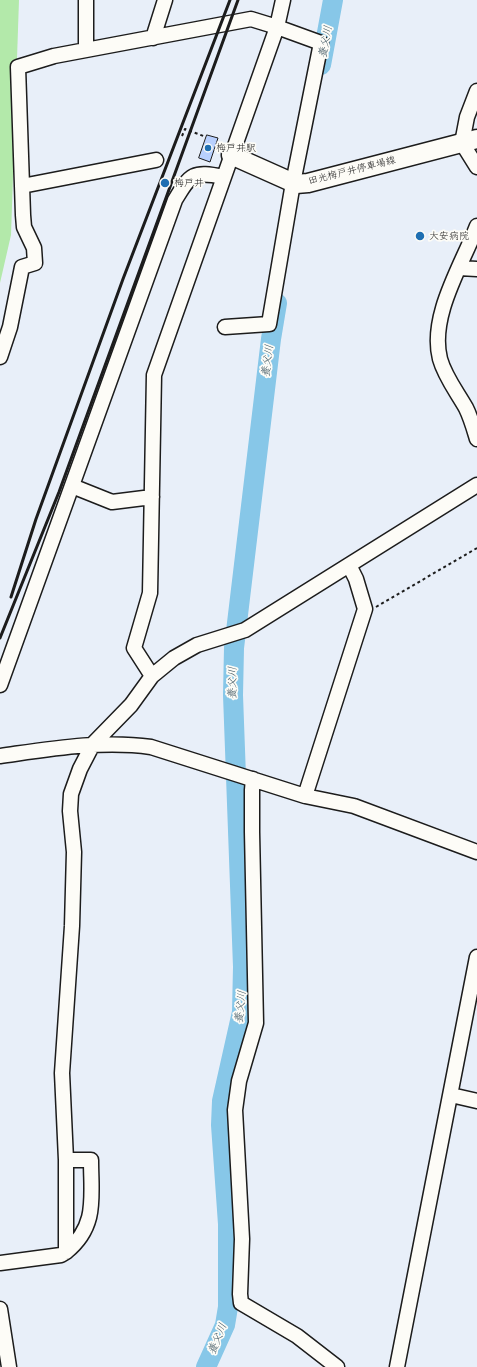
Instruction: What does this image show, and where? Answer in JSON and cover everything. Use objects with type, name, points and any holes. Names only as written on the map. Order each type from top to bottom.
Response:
[{"type":"main road","name":"田光梅戸井停車場線","points":[[231,155],[299,183],[470,141]]},
{"type":"street","points":[[86,0],[86,50]]},
{"type":"street","points":[[153,38],[166,0]]},
{"type":"street","points":[[152,676],[134,648],[150,593],[154,374],[277,27],[283,0]]},
{"type":"street","points":[[0,357],[10,327],[22,267],[35,262],[34,248],[24,227],[18,67],[32,62],[86,50],[251,19],[320,43],[299,183],[269,324],[225,327]]},
{"type":"street","points":[[477,92],[467,117],[470,141],[477,167]]},
{"type":"street","points":[[22,186],[156,160]]},
{"type":"street","points":[[0,685],[175,200],[188,178],[202,174],[224,177]]},
{"type":"street","points":[[477,226],[443,309],[438,345],[443,365],[467,409],[477,439]]},
{"type":"street","points":[[459,268],[477,269]]},
{"type":"street","points":[[72,486],[112,502],[152,497]]},
{"type":"street","points":[[66,1252],[66,1160],[62,1073],[72,926],[74,852],[70,811],[71,794],[78,775],[93,744],[131,705],[152,676],[174,658],[197,645],[245,630],[477,487]]},
{"type":"street","points":[[305,796],[365,609],[356,580],[349,565]]},
{"type":"street","points":[[0,756],[93,744],[151,747],[250,777],[305,796],[354,806],[477,852]]},
{"type":"street","points":[[250,777],[252,790],[256,1023],[239,1081],[235,1110],[242,1239],[241,1303],[297,1336],[337,1367]]},
{"type":"street","points":[[397,1367],[477,957]]},
{"type":"street","points":[[451,1096],[477,1101]]},
{"type":"street","points":[[0,1263],[61,1255],[78,1242],[91,1217],[91,1160],[66,1160]]},
{"type":"street","points":[[0,1309],[9,1367]]},
{"type":"path","points":[[182,136],[185,129],[206,137]]},
{"type":"path","points":[[365,609],[375,608],[477,548]]},
{"type":"green space","points":[[0,0],[19,0],[11,235],[0,283]]},
{"type":"building","name":"梅戸井駅","points":[[207,135],[218,138],[210,162],[199,158]]},
{"type":"waterway","name":"養父川","points":[[321,65],[333,0]]},
{"type":"waterway","name":"養父川","points":[[206,1367],[225,1325],[228,1307],[228,1224],[221,1125],[222,1101],[242,1012],[243,967],[233,695],[234,648],[271,339],[277,303]]},
{"type":"railway","points":[[11,597],[36,519],[123,279],[230,0]]},
{"type":"railway","points":[[0,638],[59,492],[238,0]]},
{"type":"place","name":"梅戸井駅","points":[[208,148]]},
{"type":"place","name":"梅戸井","points":[[165,183]]},
{"type":"place","name":"大安病院","points":[[420,236]]}]
